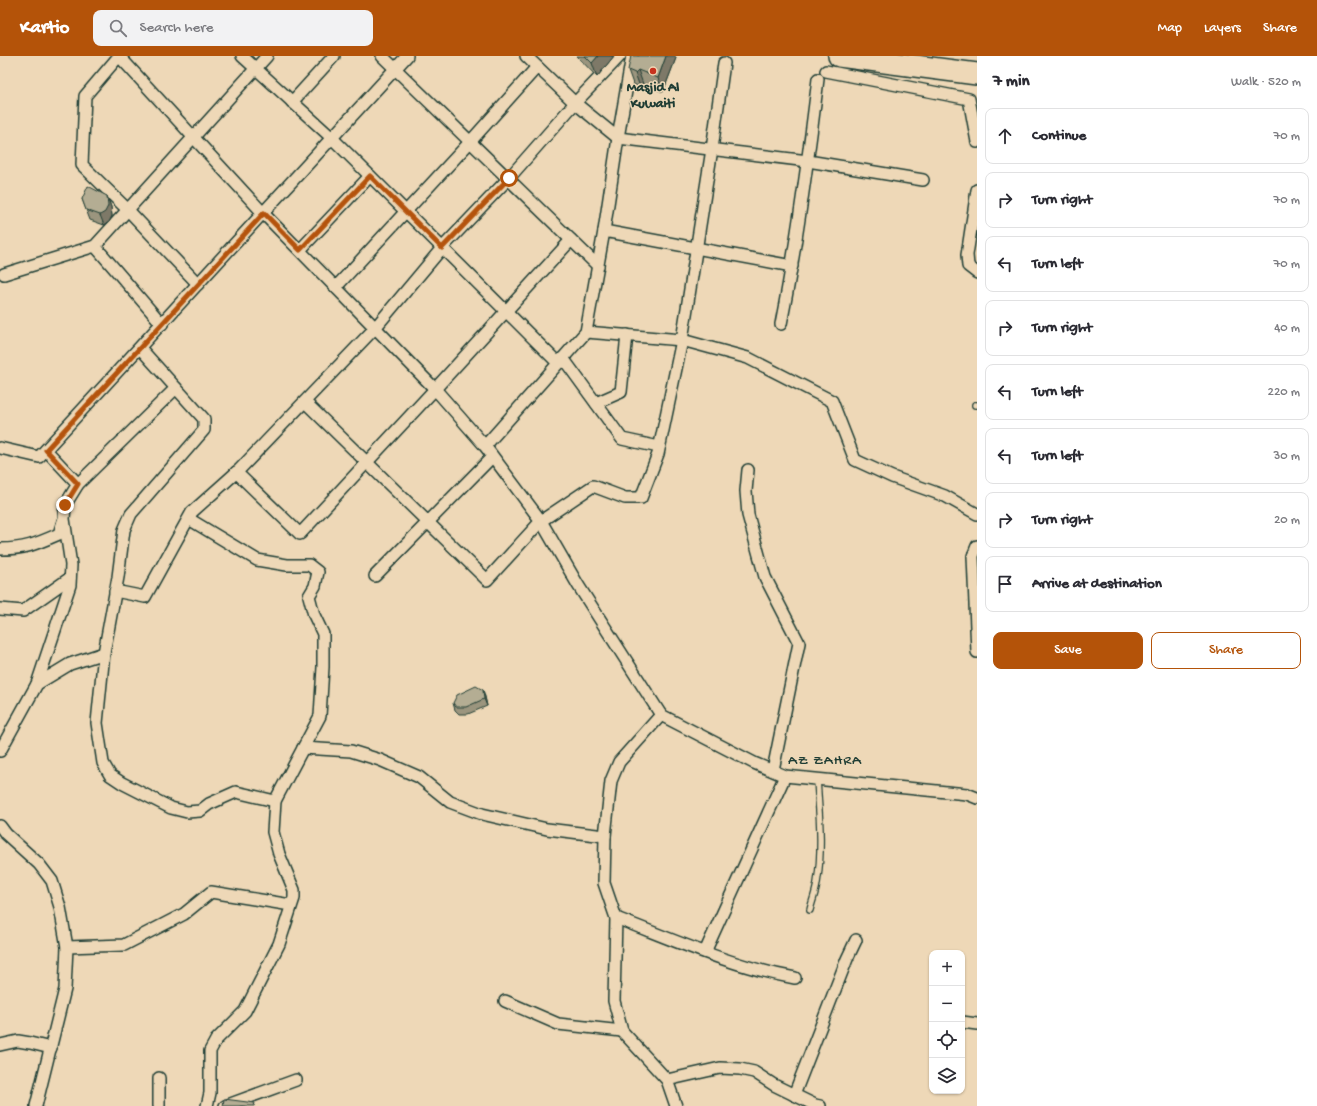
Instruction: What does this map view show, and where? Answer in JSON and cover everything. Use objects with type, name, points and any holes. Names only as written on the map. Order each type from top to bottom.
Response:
[{"type":"highway","points":[[827,69],[977,74]]},
{"type":"street","points":[[198,284],[128,210],[82,165],[85,96],[119,56],[264,213],[435,390],[485,446],[541,521],[578,585],[661,715],[754,764],[773,770],[785,776],[967,794],[977,798]]},
{"type":"street","points":[[242,56],[332,138],[506,311],[561,360],[596,403],[622,439],[660,448]]},
{"type":"street","points":[[4,274],[95,246],[267,56]]},
{"type":"street","points":[[292,102],[334,56]]},
{"type":"street","points":[[382,56],[598,266]]},
{"type":"street","points":[[0,448],[39,457],[407,56]]},
{"type":"street","points":[[526,56],[575,103],[618,138],[808,161],[923,180]]},
{"type":"street","points":[[115,591],[145,597],[192,512],[236,472],[375,328],[442,248],[509,178],[575,103],[620,56]]},
{"type":"street","points":[[485,446],[586,332],[632,56]]},
{"type":"street","points":[[305,402],[487,580],[541,521],[594,486],[625,498],[641,498],[660,448],[682,340],[724,63]]},
{"type":"street","points":[[336,287],[537,67]]},
{"type":"street","points":[[781,324],[792,266],[808,161],[827,69],[968,99],[977,142]]},
{"type":"street","points":[[300,250],[370,176]]},
{"type":"street","points":[[977,190],[967,255],[968,266],[977,273]]},
{"type":"street","points":[[604,231],[792,266]]},
{"type":"street","points":[[236,472],[300,534],[435,390],[572,240]]},
{"type":"street","points":[[95,246],[162,324]]},
{"type":"street","points":[[586,332],[682,340],[748,358],[832,401],[855,460],[892,477],[945,496],[977,514]]},
{"type":"street","points":[[596,403],[621,392],[627,335]]},
{"type":"street","points":[[140,348],[204,420],[204,430],[131,514],[124,530],[104,653],[97,723],[103,762],[110,775],[122,783],[171,808],[187,812],[200,811],[209,804],[236,792],[275,801]]},
{"type":"street","points":[[0,750],[37,684],[70,585],[71,566],[64,519],[65,505],[78,484],[176,388]]},
{"type":"street","points":[[46,450],[78,484]]},
{"type":"street","points":[[375,576],[492,457]]},
{"type":"street","points":[[748,470],[746,491],[748,515],[765,577],[799,643],[773,770]]},
{"type":"street","points":[[0,549],[33,546],[59,534],[64,519]]},
{"type":"street","points":[[188,519],[257,560],[287,566],[309,566],[318,572],[315,586],[309,596],[314,615],[323,634],[323,667],[320,716],[275,801],[273,832],[279,854],[294,890],[294,898],[279,944],[245,1011],[216,1040],[210,1051],[210,1093],[207,1106]]},
{"type":"street","points":[[977,546],[973,556],[976,585],[977,652]]},
{"type":"street","points":[[0,609],[23,611],[70,578]]},
{"type":"street","points":[[37,684],[70,664],[104,653]]},
{"type":"street","points":[[661,715],[619,762],[611,781],[605,836],[604,883],[616,918],[614,1001],[622,1031],[668,1080],[676,1106]]},
{"type":"street","points":[[303,748],[351,751],[380,760],[419,777],[450,802],[482,814],[547,829],[605,836]]},
{"type":"street","points":[[705,952],[785,776]]},
{"type":"street","points":[[0,826],[6,834],[39,864],[52,881],[60,907],[67,947],[65,989],[36,1106]]},
{"type":"street","points":[[67,947],[124,945],[184,914],[211,892],[291,905]]},
{"type":"street","points":[[616,918],[705,952],[767,973],[795,978]]},
{"type":"street","points":[[794,1094],[847,959],[856,940]]},
{"type":"street","points":[[505,1001],[558,1024],[622,1031]]},
{"type":"street","points":[[965,1022],[977,1024]]},
{"type":"street","points":[[0,1045],[18,1041],[30,1042],[51,1048]]},
{"type":"street","points":[[668,1080],[720,1068],[740,1069],[754,1072],[774,1085],[814,1105],[820,1106]]},
{"type":"street","points":[[159,1078],[159,1106]]},
{"type":"street","points":[[225,1106],[296,1080]]},
{"type":"lane","points":[[810,910],[817,884],[819,868],[820,828],[817,779]]},
{"type":"building","points":[[585,56],[598,56],[592,63]]},
{"type":"building","points":[[631,56],[666,56],[658,78],[638,70],[635,73],[628,70]]},
{"type":"building","points":[[88,186],[107,196],[108,206],[105,212],[100,215],[86,210],[82,199]]},
{"type":"building","points":[[476,686],[483,690],[484,699],[466,707],[456,707],[453,703],[457,695]]},
{"type":"building","points":[[224,1099],[255,1103],[254,1106],[223,1106]]},
{"type":"place","name":"Masjid Al Kuwaiti","points":[[653,71]]},
{"type":"district","name":"AZ ZAHRA","points":[[825,759]]},
{"type":"route","points":[[65,505],[78,484],[46,450],[264,213],[300,250],[370,176],[442,248],[509,178]]}]
